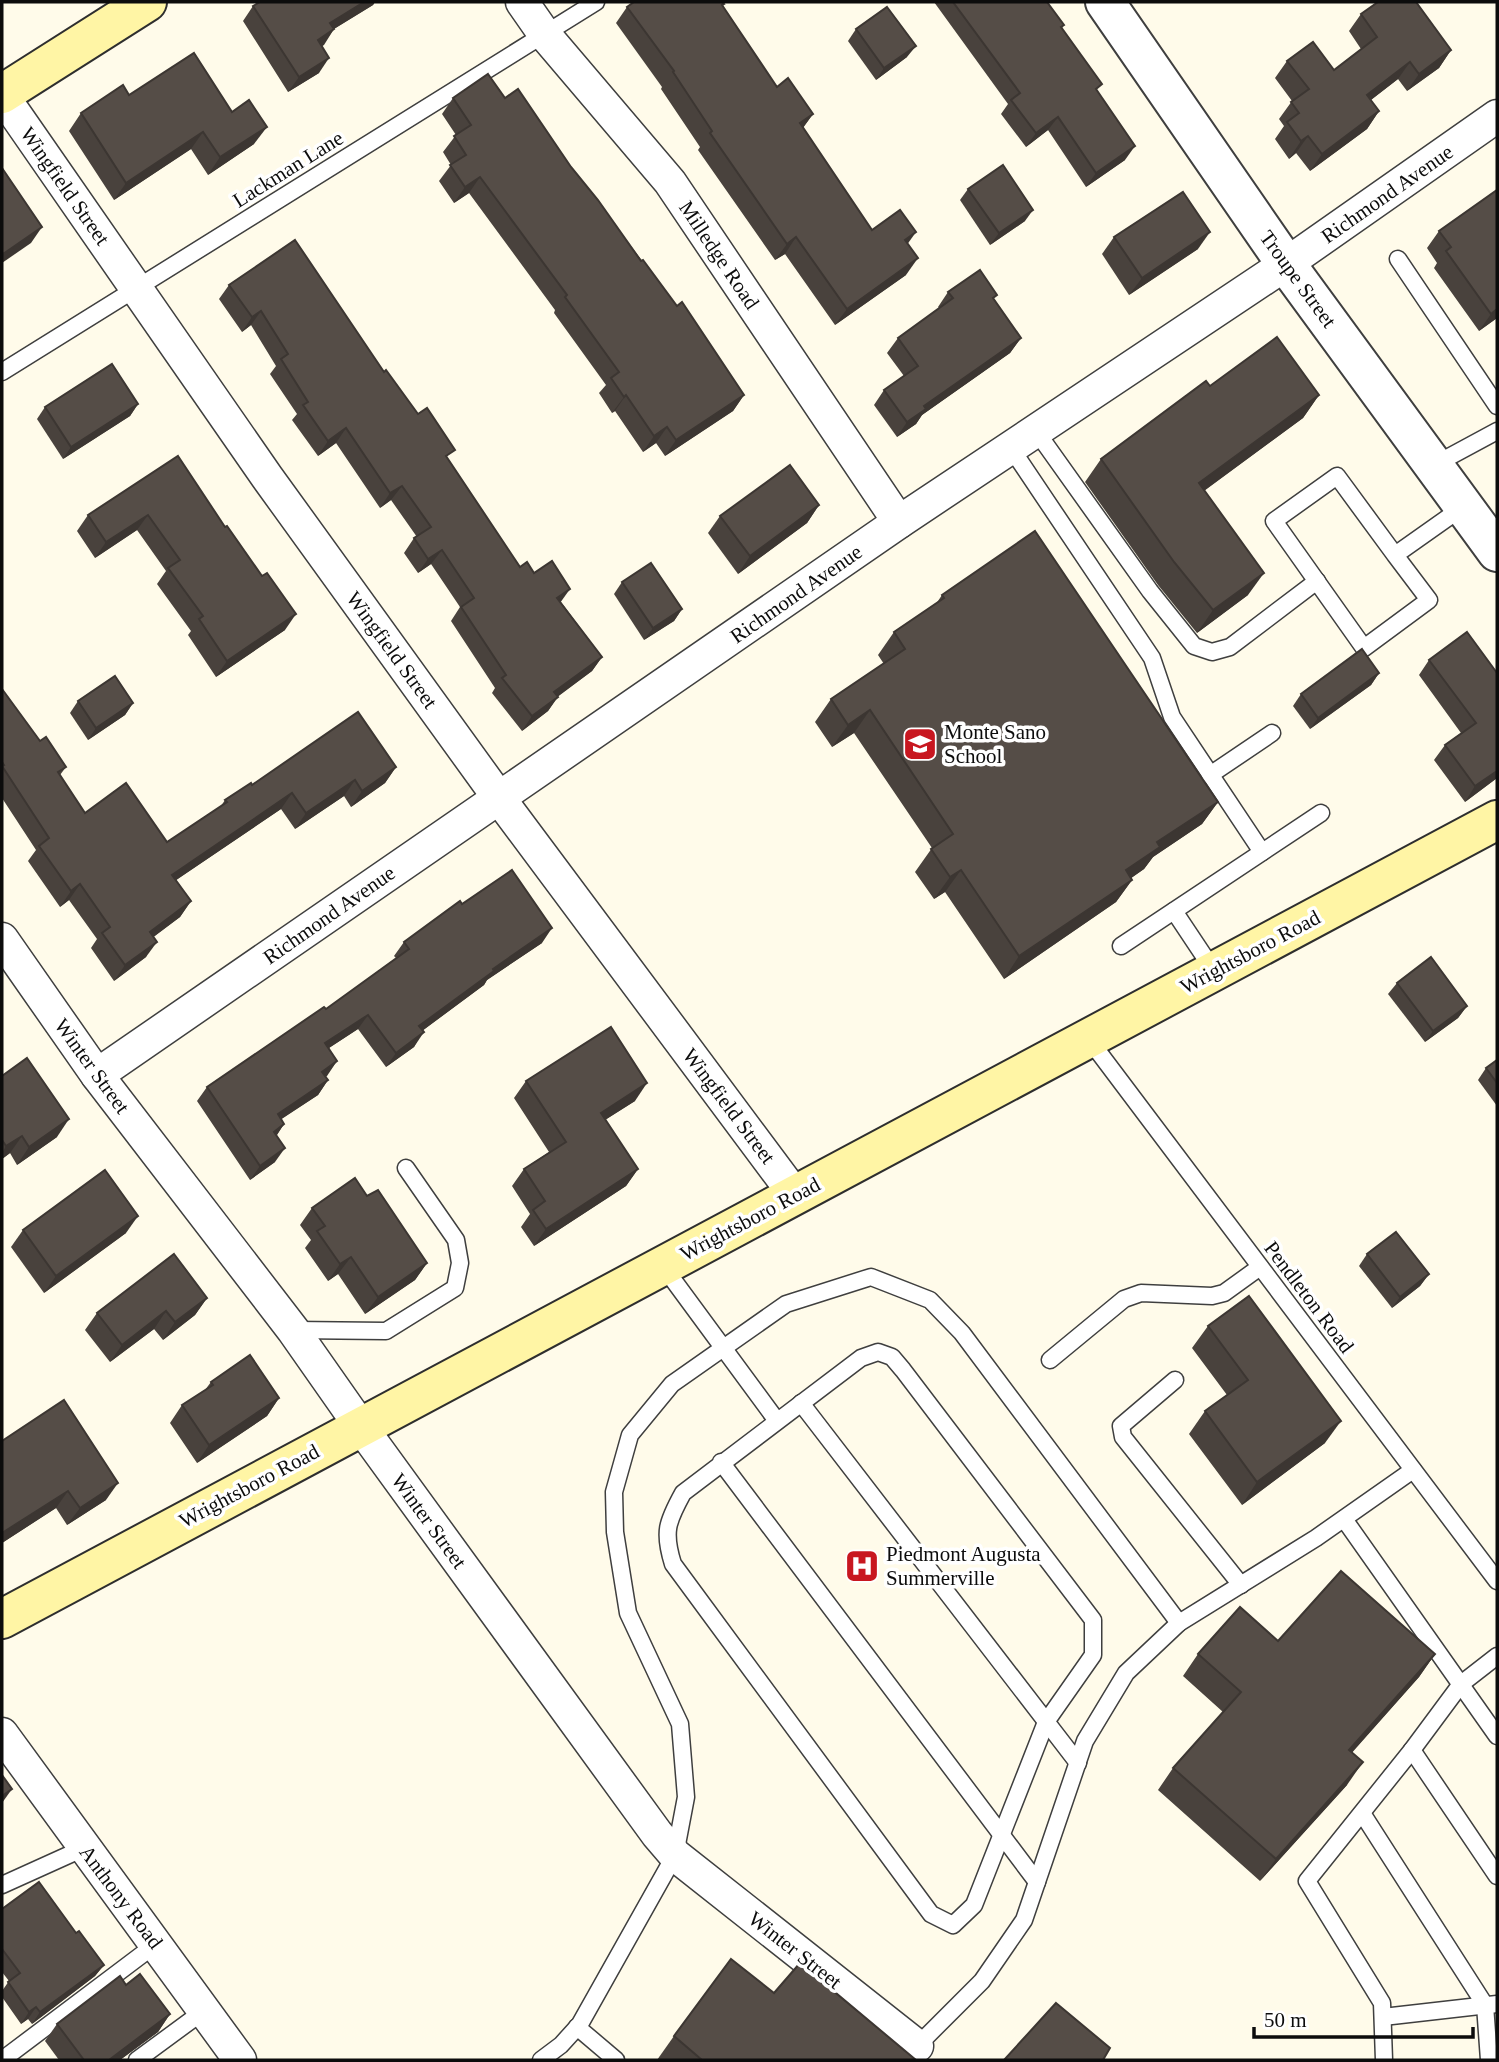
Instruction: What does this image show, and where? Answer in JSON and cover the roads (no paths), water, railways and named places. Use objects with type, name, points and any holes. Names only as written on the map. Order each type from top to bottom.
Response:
[{"type":"main road","points":[[2,94],[147,2]]},
{"type":"main road","name":"Wrightsboro Road","points":[[2,1619],[1497,820]]},
{"type":"street","name":"Milledge Road","points":[[522,2],[545,35],[670,182],[899,522]]},
{"type":"street","name":"Troupe Street","points":[[1105,2],[1286,264],[1497,552]]},
{"type":"street","name":"Wingfield Street","points":[[2,94],[267,477],[499,798],[795,1195]]},
{"type":"street","name":"Richmond Avenue","points":[[97,1075],[899,522],[1286,264],[1497,116]]},
{"type":"street","name":"Winter Street","points":[[2,939],[97,1075],[293,1330],[657,1834],[675,1855],[917,2046]]},
{"type":"street","name":"Anthony Road","points":[[2,1734],[240,2060]]},
{"type":"lane","name":"Lackman Lane","points":[[2,372],[596,2]]},
{"type":"lane","points":[[1398,259],[1497,406]]},
{"type":"lane","points":[[1434,465],[1497,431]]},
{"type":"lane","points":[[1023,440],[1194,646],[1212,652],[1230,647],[1317,581]]},
{"type":"lane","points":[[1023,440],[1152,658],[1172,717],[1262,852]]},
{"type":"lane","points":[[1337,476],[1395,555],[1429,600],[1364,648],[1275,522],[1337,476]]},
{"type":"lane","points":[[1395,555],[1463,507]]},
{"type":"lane","points":[[1210,775],[1272,733]]},
{"type":"lane","points":[[1121,946],[1321,813]]},
{"type":"lane","points":[[1174,911],[1214,971]]},
{"type":"lane","name":"Pendleton Road","points":[[1088,1038],[1497,1581]]},
{"type":"lane","points":[[293,1330],[386,1331],[455,1288],[460,1264],[456,1240],[406,1168]]},
{"type":"lane","points":[[663,1266],[777,1421]]},
{"type":"lane","points":[[1050,1360],[1124,1300],[1141,1293],[1212,1296],[1224,1293],[1260,1267]]},
{"type":"lane","points":[[541,2060],[561,2045],[576,2027],[675,1855],[686,1797],[680,1724],[628,1613],[615,1532],[614,1492],[630,1435],[672,1384],[786,1304],[871,1277],[930,1300],[962,1333],[1179,1623]]},
{"type":"lane","points":[[878,1352],[892,1357],[1093,1620],[1093,1655],[1046,1722],[974,1905],[953,1925],[931,1914],[673,1564],[667,1543],[668,1521],[683,1493],[777,1421],[861,1357],[878,1352]]},
{"type":"lane","points":[[1175,1380],[1121,1426],[1123,1437],[1241,1585]]},
{"type":"lane","points":[[801,1403],[1078,1763]]},
{"type":"lane","points":[[722,1462],[1037,1882]]},
{"type":"lane","points":[[917,2046],[982,1981],[1024,1920],[1085,1741],[1126,1673],[1179,1623],[1344,1519],[1413,1470]]},
{"type":"lane","points":[[1344,1519],[1497,1736]]},
{"type":"lane","points":[[1384,2060],[1382,2003],[1307,1881],[1461,1684],[1497,1656]]},
{"type":"lane","points":[[1412,1750],[1497,1876]]},
{"type":"lane","points":[[1362,1813],[1491,2004],[1489,2060]]},
{"type":"lane","points":[[2,1885],[84,1849]]},
{"type":"lane","points":[[8,2060],[6,2057],[156,1944]]},
{"type":"lane","points":[[1383,2017],[1491,2004]]},
{"type":"lane","points":[[137,2060],[205,2010]]},
{"type":"lane","points":[[576,2027],[616,2060]]},
{"type":"place","name":"Monte Sano School","points":[[920,744]]},
{"type":"place","name":"Piedmont Augusta Summerville","points":[[862,1566]]}]
